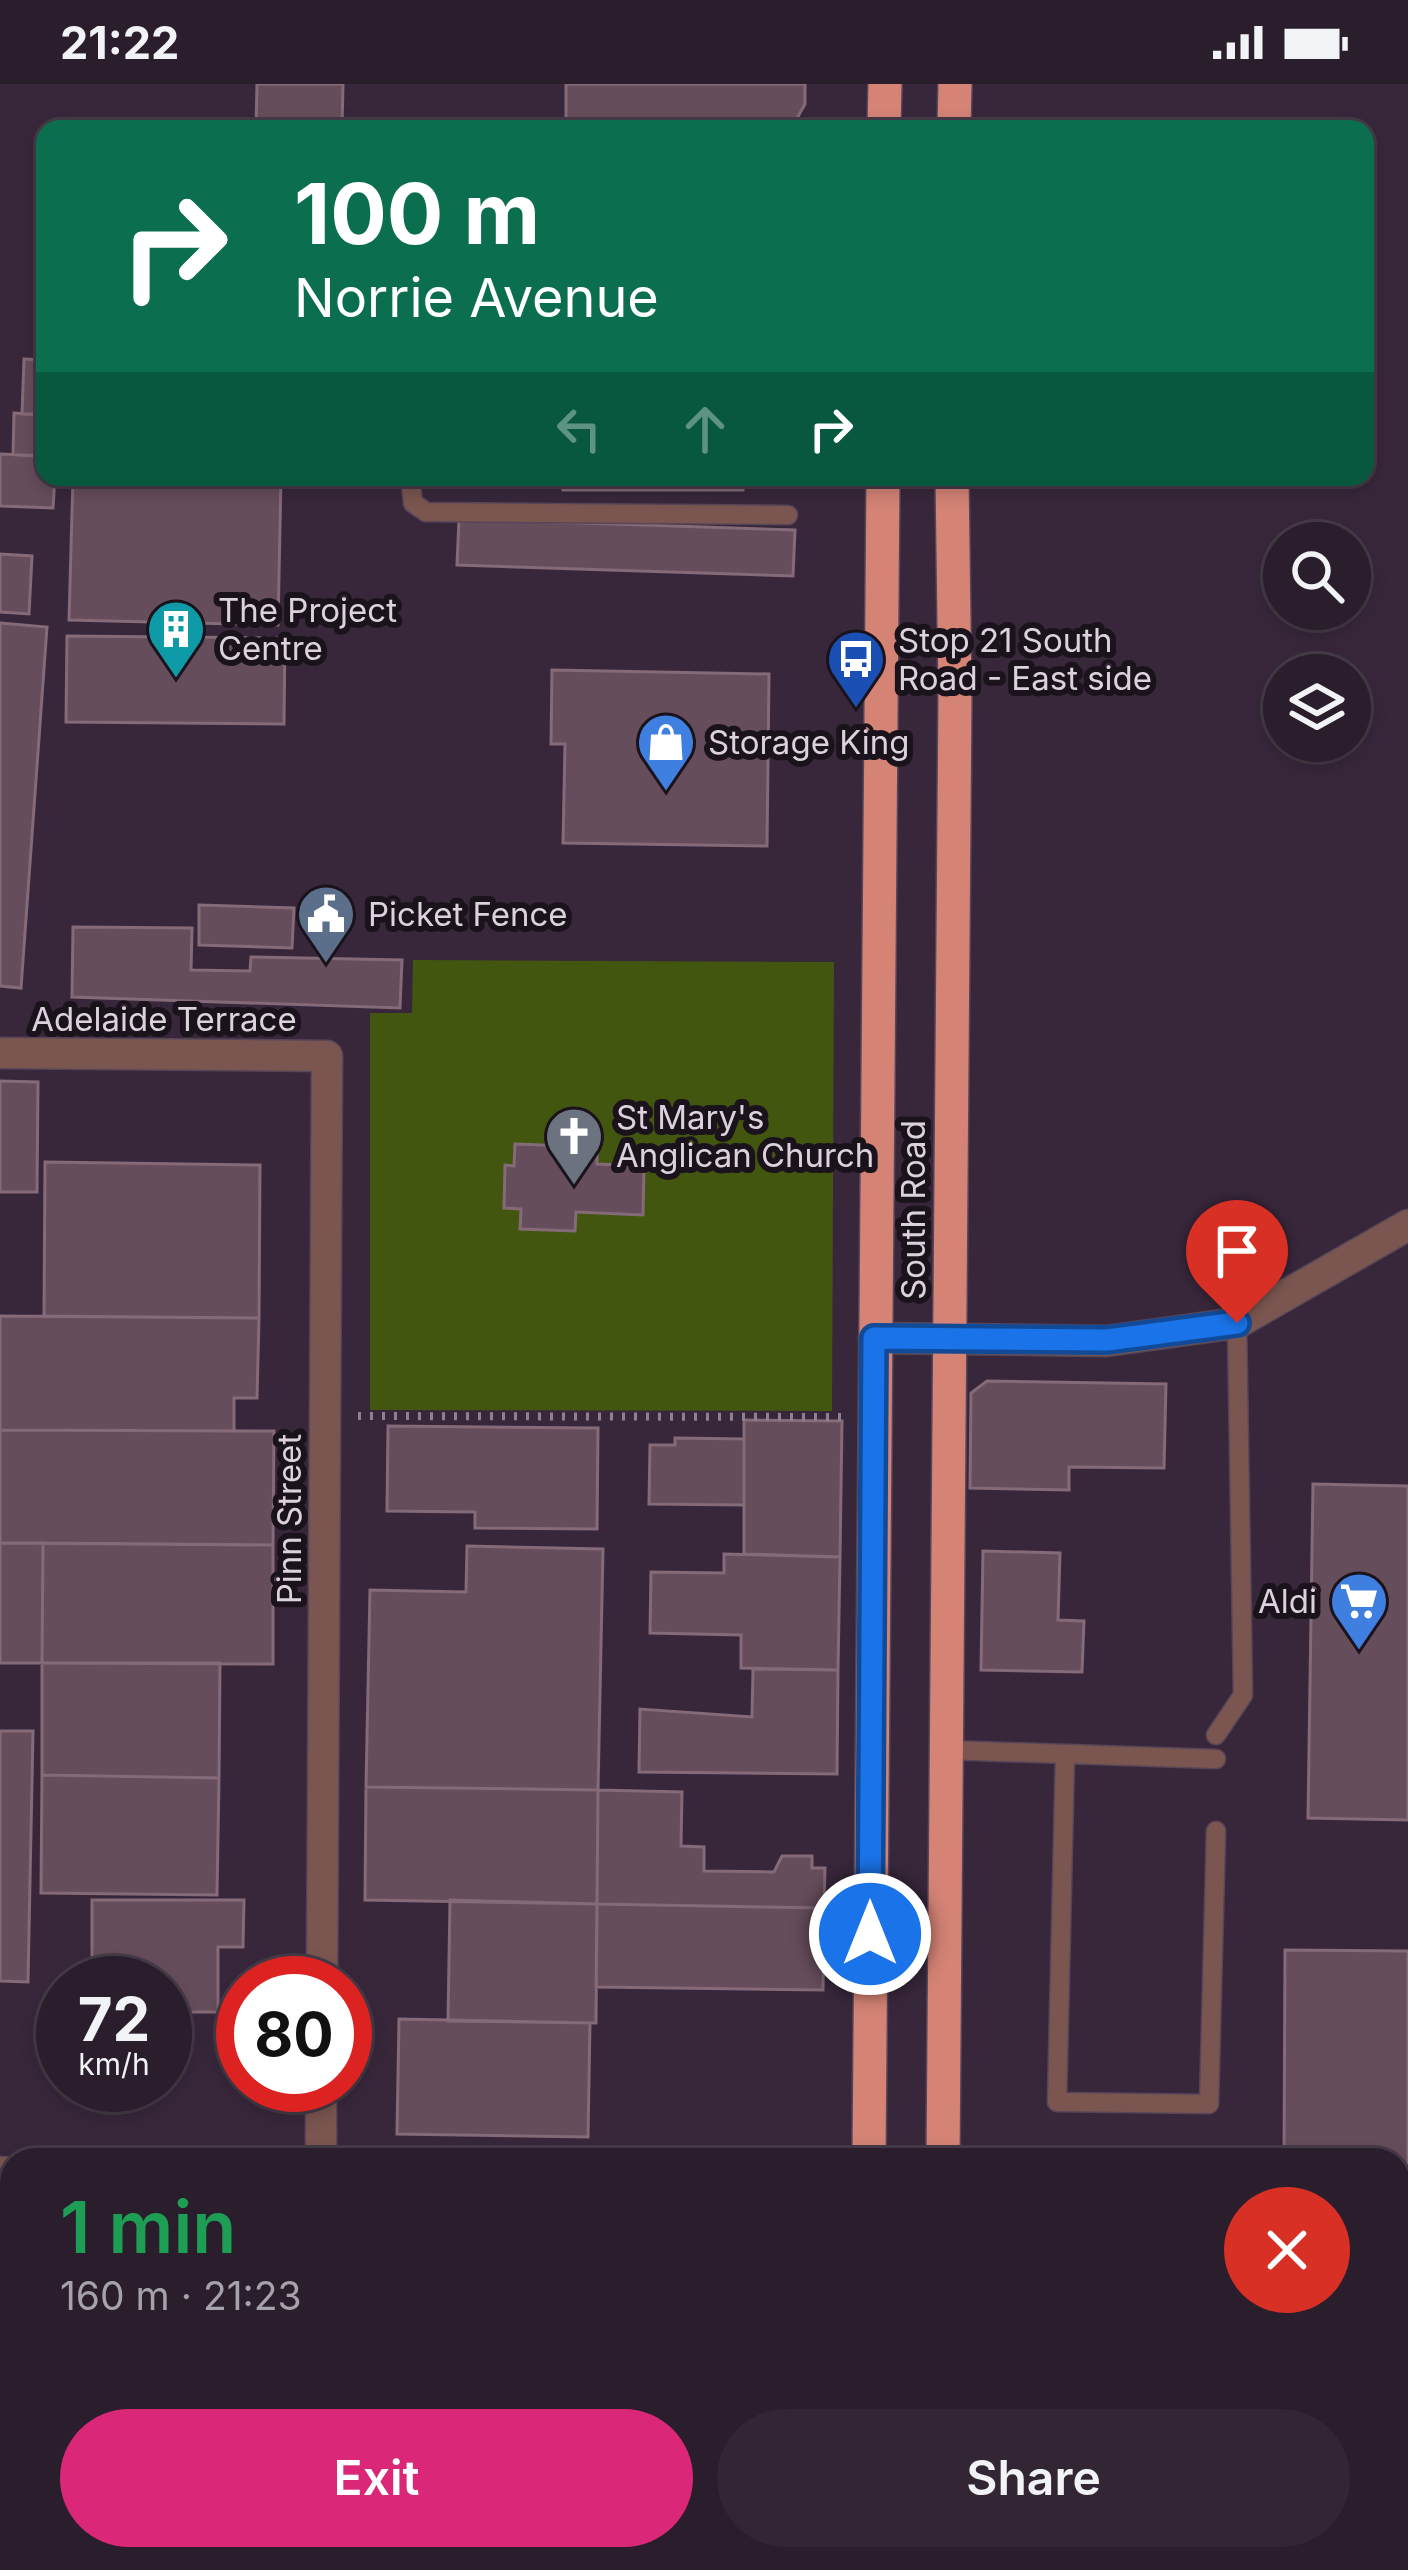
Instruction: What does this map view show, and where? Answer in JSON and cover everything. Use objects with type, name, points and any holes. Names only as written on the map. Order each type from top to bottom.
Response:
[{"type":"highway","points":[[884,120],[885,84]]},
{"type":"highway","points":[[954,120],[955,84]]},
{"type":"highway","name":"South Road","points":[[869,2148],[883,486]]},
{"type":"highway","name":"South Road","points":[[943,2148],[952,486]]},
{"type":"street","name":"Adelaide Terrace","points":[[0,1053],[327,1056]]},
{"type":"street","name":"Pinn Street","points":[[322,1956],[327,1056]]},
{"type":"street","points":[[874,1338],[1107,1340],[1237,1323],[1408,1225]]},
{"type":"street","points":[[321,2112],[321,2148]]},
{"type":"lane","points":[[411,486],[413,503],[426,512],[788,515]]},
{"type":"lane","points":[[1216,1735],[1243,1695],[1237,1323]]},
{"type":"lane","points":[[946,1750],[1216,1760]]},
{"type":"lane","points":[[1065,1754],[1058,2102],[1209,2104],[1216,1831]]},
{"type":"path","points":[[326,1416],[874,1417]]},
{"type":"green space","points":[[413,960],[834,962],[832,1411],[370,1410],[370,1013],[412,1013]]},
{"type":"building","points":[[257,84],[343,84],[342,120],[256,120]]},
{"type":"building","points":[[566,84],[805,84],[805,104],[796,120],[566,120]]},
{"type":"building","points":[[24,359],[36,360],[36,415],[22,414]]},
{"type":"building","points":[[14,413],[36,414],[36,456],[13,455]]},
{"type":"building","points":[[0,454],[36,456],[36,486],[54,486],[53,508],[0,506]]},
{"type":"building","points":[[73,486],[281,486],[278,625],[69,620]]},
{"type":"building","points":[[562,486],[743,486],[743,490],[563,490]]},
{"type":"building","points":[[459,519],[795,530],[793,576],[457,565]]},
{"type":"building","points":[[0,554],[32,556],[29,614],[0,612]]},
{"type":"building","points":[[0,623],[47,627],[21,988],[0,986]]},
{"type":"building","name":"The Project Centre","points":[[67,636],[285,638],[284,724],[66,722]]},
{"type":"building","name":"Storage King","points":[[552,670],[769,674],[767,846],[563,843],[565,744],[551,744]]},
{"type":"building","points":[[199,905],[294,908],[292,948],[199,945]]},
{"type":"building","name":"Picket Fence","points":[[73,927],[192,928],[191,970],[250,971],[251,957],[402,960],[400,1008],[72,997]]},
{"type":"building","points":[[0,1081],[38,1082],[37,1192],[0,1192]]},
{"type":"building","name":"St Mary's Anglican Church","points":[[515,1144],[597,1147],[597,1164],[644,1166],[643,1215],[576,1212],[575,1231],[520,1229],[521,1209],[504,1208],[505,1165],[514,1166]]},
{"type":"building","points":[[45,1162],[260,1165],[259,1318],[44,1316]]},
{"type":"building","points":[[0,1316],[259,1318],[257,1398],[234,1398],[234,1431],[0,1430]]},
{"type":"building","points":[[987,1381],[1166,1384],[1164,1468],[1069,1467],[1069,1490],[970,1488],[971,1393]]},
{"type":"building","points":[[744,1420],[842,1421],[840,1557],[744,1554]]},
{"type":"building","points":[[388,1426],[598,1428],[597,1529],[475,1528],[475,1512],[387,1511]]},
{"type":"building","points":[[0,1430],[274,1431],[273,1545],[0,1543]]},
{"type":"building","points":[[675,1438],[744,1439],[744,1505],[649,1504],[650,1445],[675,1445]]},
{"type":"building","name":"Aldi","points":[[1313,1484],[1408,1486],[1408,1820],[1308,1818]]},
{"type":"building","points":[[0,1543],[43,1543],[42,1663],[0,1663]]},
{"type":"building","points":[[43,1543],[273,1545],[273,1664],[42,1663]]},
{"type":"building","points":[[467,1546],[603,1549],[598,1790],[366,1787],[370,1590],[466,1592]]},
{"type":"building","points":[[983,1551],[1060,1553],[1058,1620],[1084,1621],[1082,1672],[981,1670]]},
{"type":"building","points":[[724,1554],[840,1557],[838,1670],[741,1668],[741,1635],[650,1633],[651,1572],[724,1573]]},
{"type":"building","points":[[42,1663],[220,1663],[219,1778],[42,1775]]},
{"type":"building","points":[[753,1669],[838,1670],[837,1774],[639,1772],[640,1709],[752,1717]]},
{"type":"building","points":[[0,1731],[33,1731],[28,1982],[0,1981]]},
{"type":"building","points":[[42,1775],[219,1778],[217,1895],[41,1893]]},
{"type":"building","points":[[366,1787],[598,1790],[597,1904],[365,1900]]},
{"type":"building","points":[[598,1790],[682,1792],[681,1846],[704,1847],[704,1871],[774,1872],[782,1856],[812,1856],[812,1868],[825,1868],[824,1908],[597,1904]]},
{"type":"building","points":[[92,1900],[244,1900],[243,1947],[218,1947],[216,2012],[192,2012],[192,1956],[92,1956]]},
{"type":"building","points":[[450,1900],[597,1904],[596,2023],[448,2021]]},
{"type":"building","points":[[597,1904],[824,1908],[823,1990],[596,1987]]},
{"type":"building","points":[[1285,1950],[1408,1951],[1408,2148],[1284,2148]]},
{"type":"building","points":[[399,2019],[590,2023],[588,2137],[397,2134]]},
{"type":"place","name":"The Project Centre","points":[[176,680]]},
{"type":"place","name":"Stop 21 South Road - East side","points":[[856,710]]},
{"type":"place","name":"Storage King","points":[[666,793]]},
{"type":"place","name":"Picket Fence","points":[[326,965]]},
{"type":"place","name":"St Mary's Anglican Church","points":[[574,1187]]},
{"type":"place","name":"Aldi","points":[[1359,1652]]},
{"type":"route","points":[[870,1934],[874,1338],[1107,1340],[1237,1323]]}]
